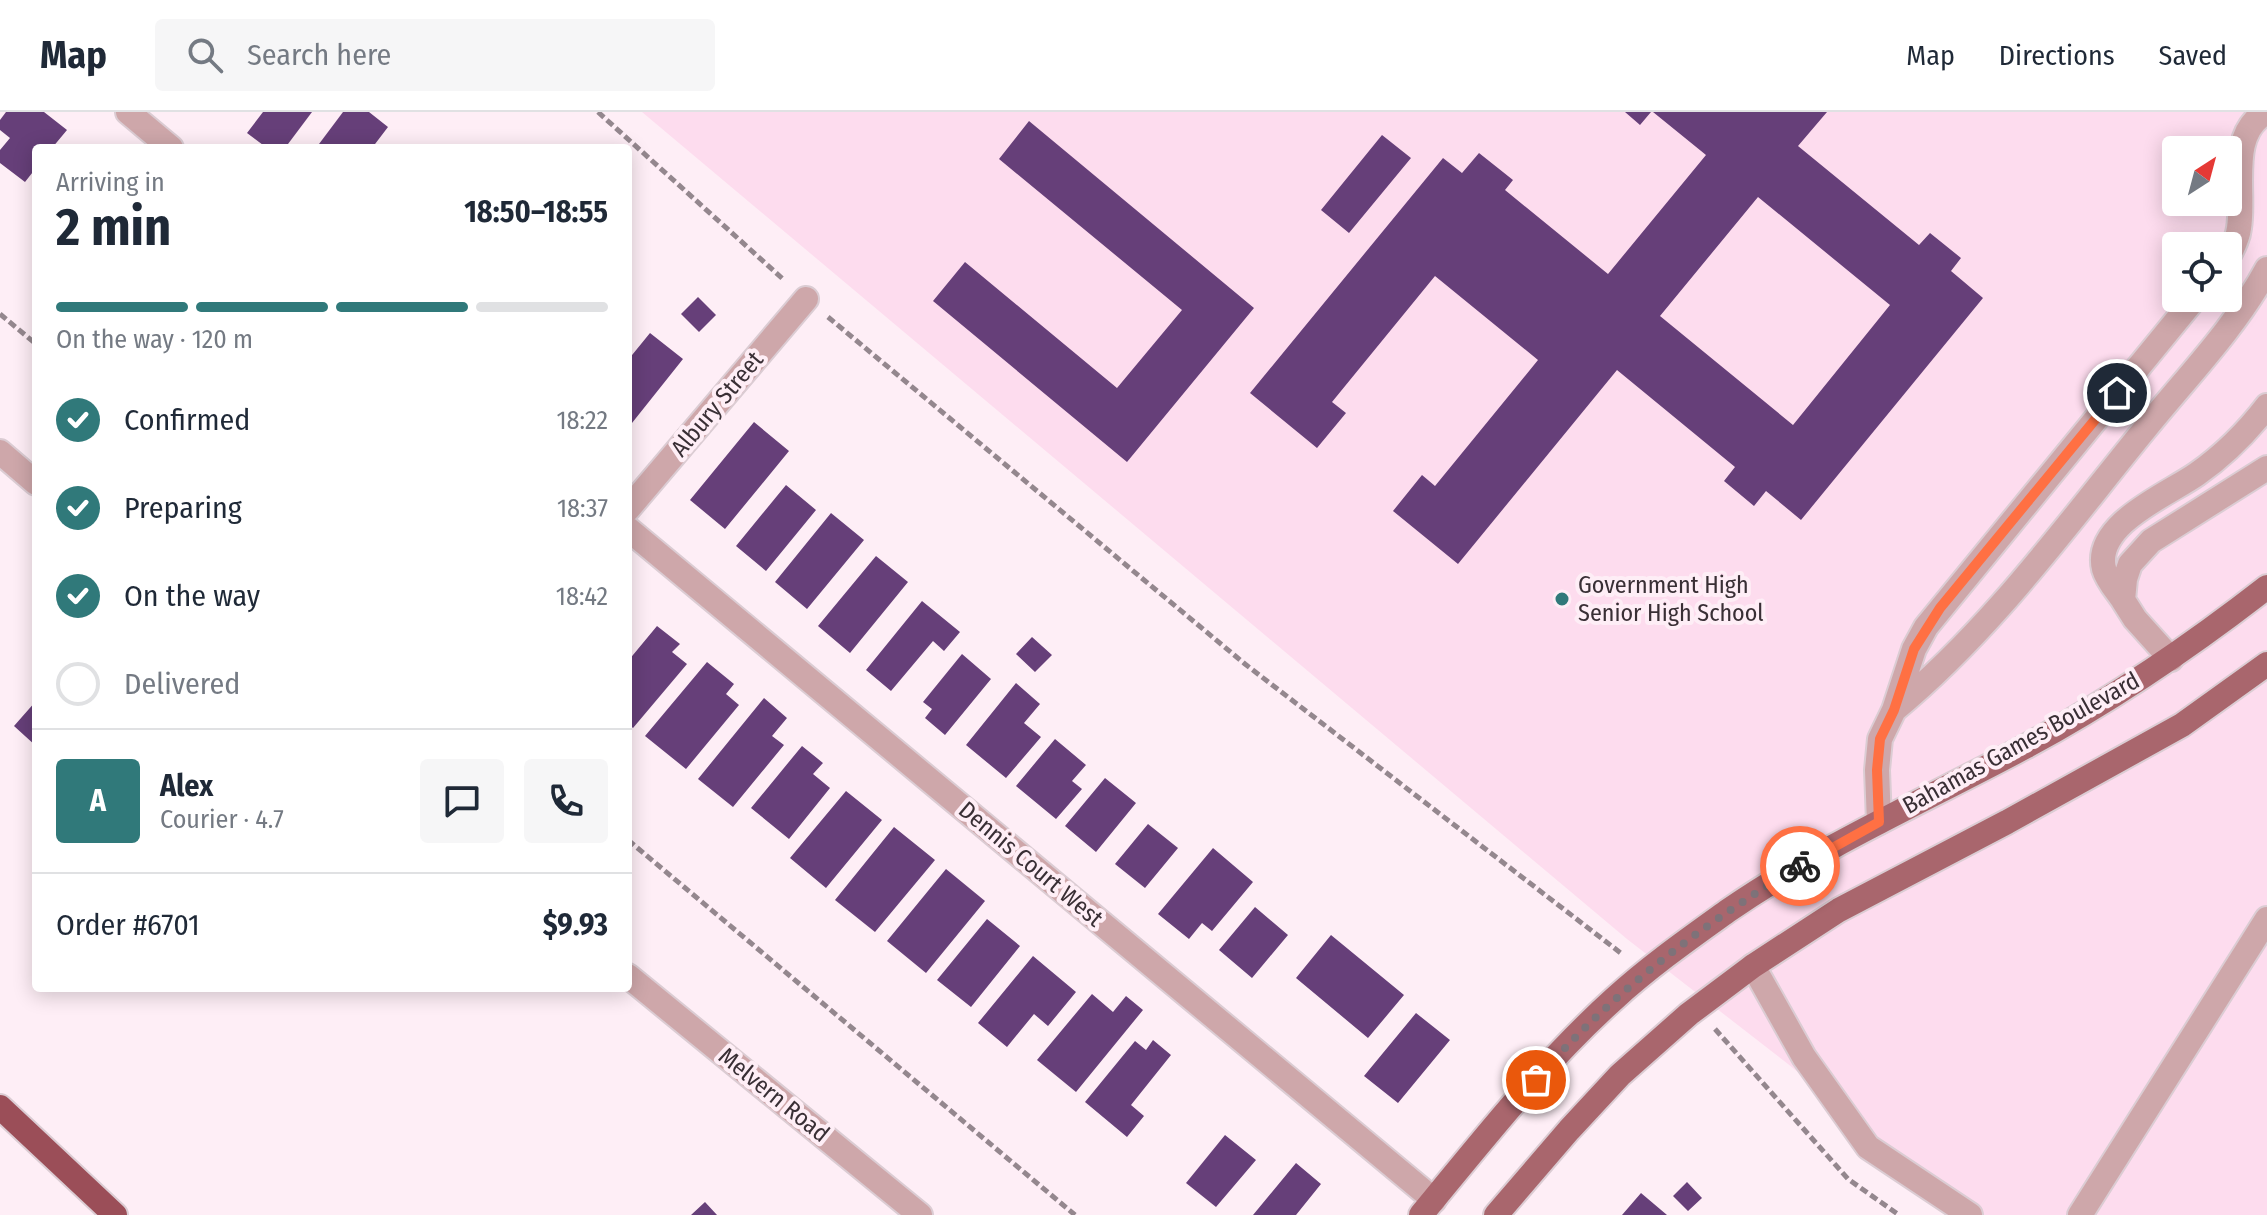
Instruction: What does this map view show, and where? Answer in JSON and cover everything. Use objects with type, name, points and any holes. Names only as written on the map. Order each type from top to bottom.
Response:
[{"type":"highway","points":[[0,1107],[115,1215]]},
{"type":"main road","name":"Bahamas Games Boulevard","points":[[1428,1207],[1559,1053],[1597,1015],[1646,972],[1731,909],[1831,847],[2026,746],[2171,659],[2267,587]]},
{"type":"main road","points":[[1496,1215],[1620,1075],[1696,1009],[1753,966],[1850,904],[2182,725],[2267,664]]},
{"type":"street","points":[[128,112],[166,144]]},
{"type":"street","points":[[2238,232],[2239,174],[2246,135],[2258,116],[2267,112]]},
{"type":"street","points":[[1894,710],[1953,658],[2009,597],[2220,336],[2267,269]]},
{"type":"street","name":"Albury Street","points":[[632,504],[806,299]]},
{"type":"street","points":[[1879,822],[1877,770],[1880,739],[1894,710],[1914,649],[1926,627],[2184,312]]},
{"type":"street","points":[[2171,659],[2135,619],[2104,568],[2111,536],[2132,514],[2216,459],[2267,406]]},
{"type":"street","points":[[0,452],[32,480]]},
{"type":"street","points":[[2123,600],[2130,564],[2144,547],[2267,468]]},
{"type":"street","name":"Dennis Court West","points":[[632,532],[1428,1207]]},
{"type":"street","points":[[2080,1215],[2267,919]]},
{"type":"street","points":[[1753,966],[1804,1057],[1868,1147],[1970,1215]]},
{"type":"street","name":"Melvern Road","points":[[632,979],[920,1215]]},
{"type":"path","points":[[598,112],[806,299],[1245,664],[1646,972]]},
{"type":"path","points":[[0,314],[32,341]]},
{"type":"path","points":[[632,843],[1075,1215]]},
{"type":"path","points":[[1696,1009],[1848,1179],[1899,1215]]},
{"type":"shaded area","name":"Government High Senior High School","points":[[642,112],[2267,112],[2267,1215],[1970,1215],[1788,1064],[1627,939]]},
{"type":"building","points":[[6,112],[44,112],[67,130],[55,144],[32,144],[32,173],[25,182],[0,163],[0,150],[10,138],[0,130],[0,120]]},
{"type":"building","points":[[263,112],[312,112],[288,144],[262,144],[247,133]]},
{"type":"building","points":[[343,112],[369,112],[388,127],[375,144],[319,144]]},
{"type":"building","points":[[1625,112],[1651,112],[1640,125]]},
{"type":"building","points":[[1653,112],[1827,112],[1798,146],[1919,245],[1930,233],[1961,258],[1951,271],[1983,298],[1801,520],[1766,491],[1754,506],[1724,481],[1735,467],[1617,370],[1458,564],[1393,511],[1422,475],[1435,486],[1538,360],[1435,276],[1332,402],[1346,413],[1317,448],[1250,393],[1443,158],[1462,173],[1479,153],[1513,180],[1505,190],[1608,274],[1706,155]],"holes":[[[1758,197],[1890,305],[1793,425],[1660,316]]]},
{"type":"building","points":[[1029,121],[1254,308],[1127,462],[933,301],[965,262],[1117,388],[1182,310],[999,159]]},
{"type":"building","points":[[1382,135],[1411,158],[1349,233],[1321,210]]},
{"type":"building","points":[[698,297],[716,315],[699,332],[681,314]]},
{"type":"building","points":[[650,333],[683,359],[632,423],[632,355]]},
{"type":"building","points":[[754,422],[789,451],[725,529],[690,500]]},
{"type":"building","points":[[786,485],[816,510],[766,571],[736,546]]},
{"type":"building","points":[[831,513],[864,540],[807,609],[775,582]]},
{"type":"building","points":[[876,556],[908,582],[850,653],[818,626]]},
{"type":"building","points":[[922,601],[960,632],[944,651],[933,641],[891,691],[866,670]]},
{"type":"building","points":[[657,626],[680,644],[672,652],[687,664],[633,728],[632,727],[632,656]]},
{"type":"building","points":[[1032,637],[1052,655],[1035,672],[1016,654]]},
{"type":"building","points":[[962,654],[991,679],[945,735],[925,718],[932,709],[923,702]]},
{"type":"building","points":[[707,662],[734,684],[726,694],[739,705],[686,769],[645,736]]},
{"type":"building","points":[[1016,683],[1040,704],[1024,723],[1041,737],[1006,778],[966,745]]},
{"type":"building","points":[[764,698],[787,718],[772,736],[784,745],[733,807],[698,779]]},
{"type":"building","points":[[32,706],[32,742],[14,726]]},
{"type":"building","points":[[1055,739],[1086,765],[1072,781],[1082,789],[1056,819],[1016,786]]},
{"type":"building","points":[[802,746],[823,763],[813,774],[830,788],[789,839],[751,808]]},
{"type":"building","points":[[1105,778],[1136,803],[1096,852],[1065,826]]},
{"type":"building","points":[[846,791],[882,820],[826,888],[790,858]]},
{"type":"building","points":[[1148,824],[1178,848],[1145,888],[1115,864]]},
{"type":"building","points":[[894,827],[935,860],[875,932],[835,900]]},
{"type":"building","points":[[1213,848],[1253,882],[1212,931],[1202,923],[1189,939],[1158,914]]},
{"type":"building","points":[[946,869],[985,901],[926,973],[887,941]]},
{"type":"building","points":[[1255,907],[1288,935],[1252,978],[1219,950]]},
{"type":"building","points":[[987,919],[1020,946],[971,1007],[937,980]]},
{"type":"building","points":[[1331,935],[1404,995],[1368,1038],[1296,978]]},
{"type":"building","points":[[1033,956],[1076,992],[1048,1026],[1034,1014],[1007,1047],[978,1023]]},
{"type":"building","points":[[1092,994],[1113,1012],[1126,996],[1143,1010],[1076,1092],[1037,1060]]},
{"type":"building","points":[[1416,1013],[1450,1040],[1398,1103],[1364,1076]]},
{"type":"building","points":[[1153,1040],[1171,1055],[1131,1105],[1144,1116],[1127,1137],[1085,1102],[1135,1041],[1146,1050]]},
{"type":"building","points":[[1225,1135],[1256,1160],[1216,1207],[1186,1183]]},
{"type":"building","points":[[1296,1163],[1321,1184],[1296,1215],[1253,1215]]},
{"type":"building","points":[[1687,1182],[1702,1198],[1688,1211],[1673,1196]]},
{"type":"building","points":[[1641,1193],[1667,1215],[1622,1215]]},
{"type":"building","points":[[705,1202],[717,1215],[691,1215]]},
{"type":"way so far","points":[[1536,1080],[1597,1015],[1663,958],[1731,909],[1800,866]]},
{"type":"place","name":"Government High Senior High School","points":[[1562,599]]},
{"type":"route","points":[[1800,866],[1879,822],[1877,770],[1880,739],[1894,710],[1914,649],[1926,627],[2117,393]]}]
